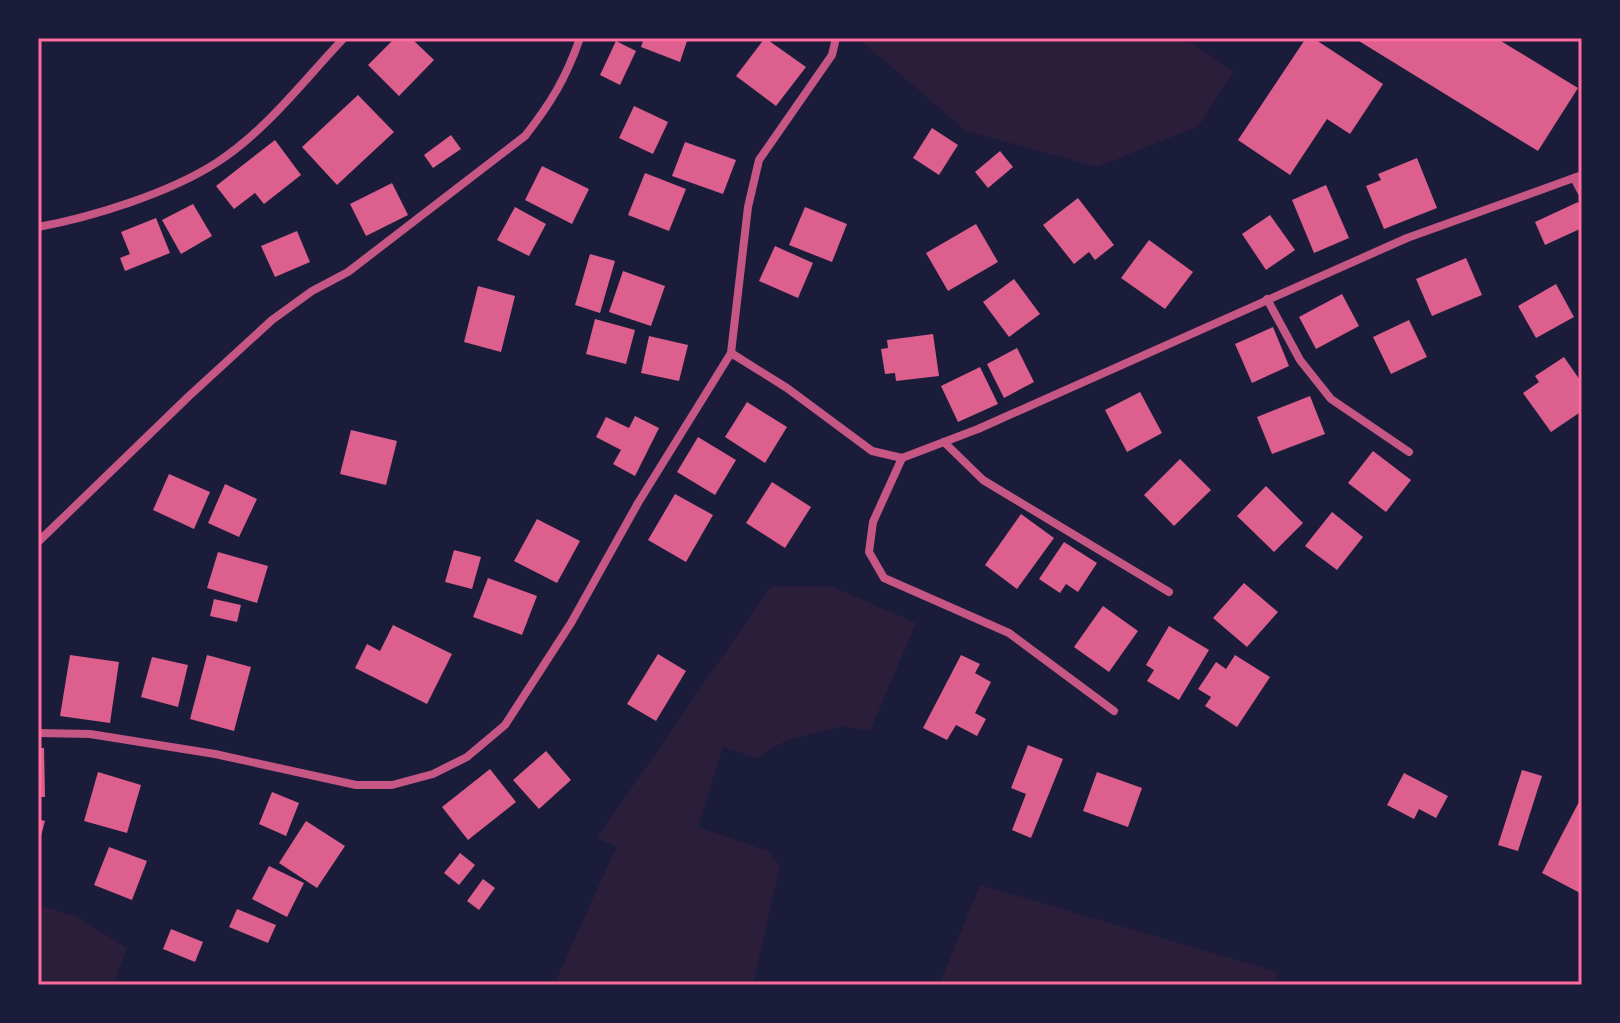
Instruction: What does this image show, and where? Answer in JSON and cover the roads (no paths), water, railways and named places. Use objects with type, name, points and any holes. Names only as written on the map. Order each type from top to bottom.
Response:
[{"type":"street","points":[[38,227],[165,190],[217,162],[266,121],[344,38]]},
{"type":"street","points":[[38,542],[272,320],[312,291],[348,272],[525,136],[545,111],[566,76],[580,38]]},
{"type":"street","points":[[38,733],[90,734],[215,754],[356,785],[392,785],[433,774],[467,757],[505,725],[571,623],[638,503],[731,353],[748,207],[759,160],[832,55],[836,38]]},
{"type":"street","points":[[731,353],[787,388],[872,451],[902,458],[1218,323],[1407,238],[1578,176],[1582,193]]},
{"type":"street","points":[[1267,299],[1300,360],[1331,399],[1409,452]]},
{"type":"street","points":[[944,442],[983,480],[1169,592]]},
{"type":"street","points":[[902,458],[873,522],[869,552],[884,578],[1009,633],[1114,711]]}]
